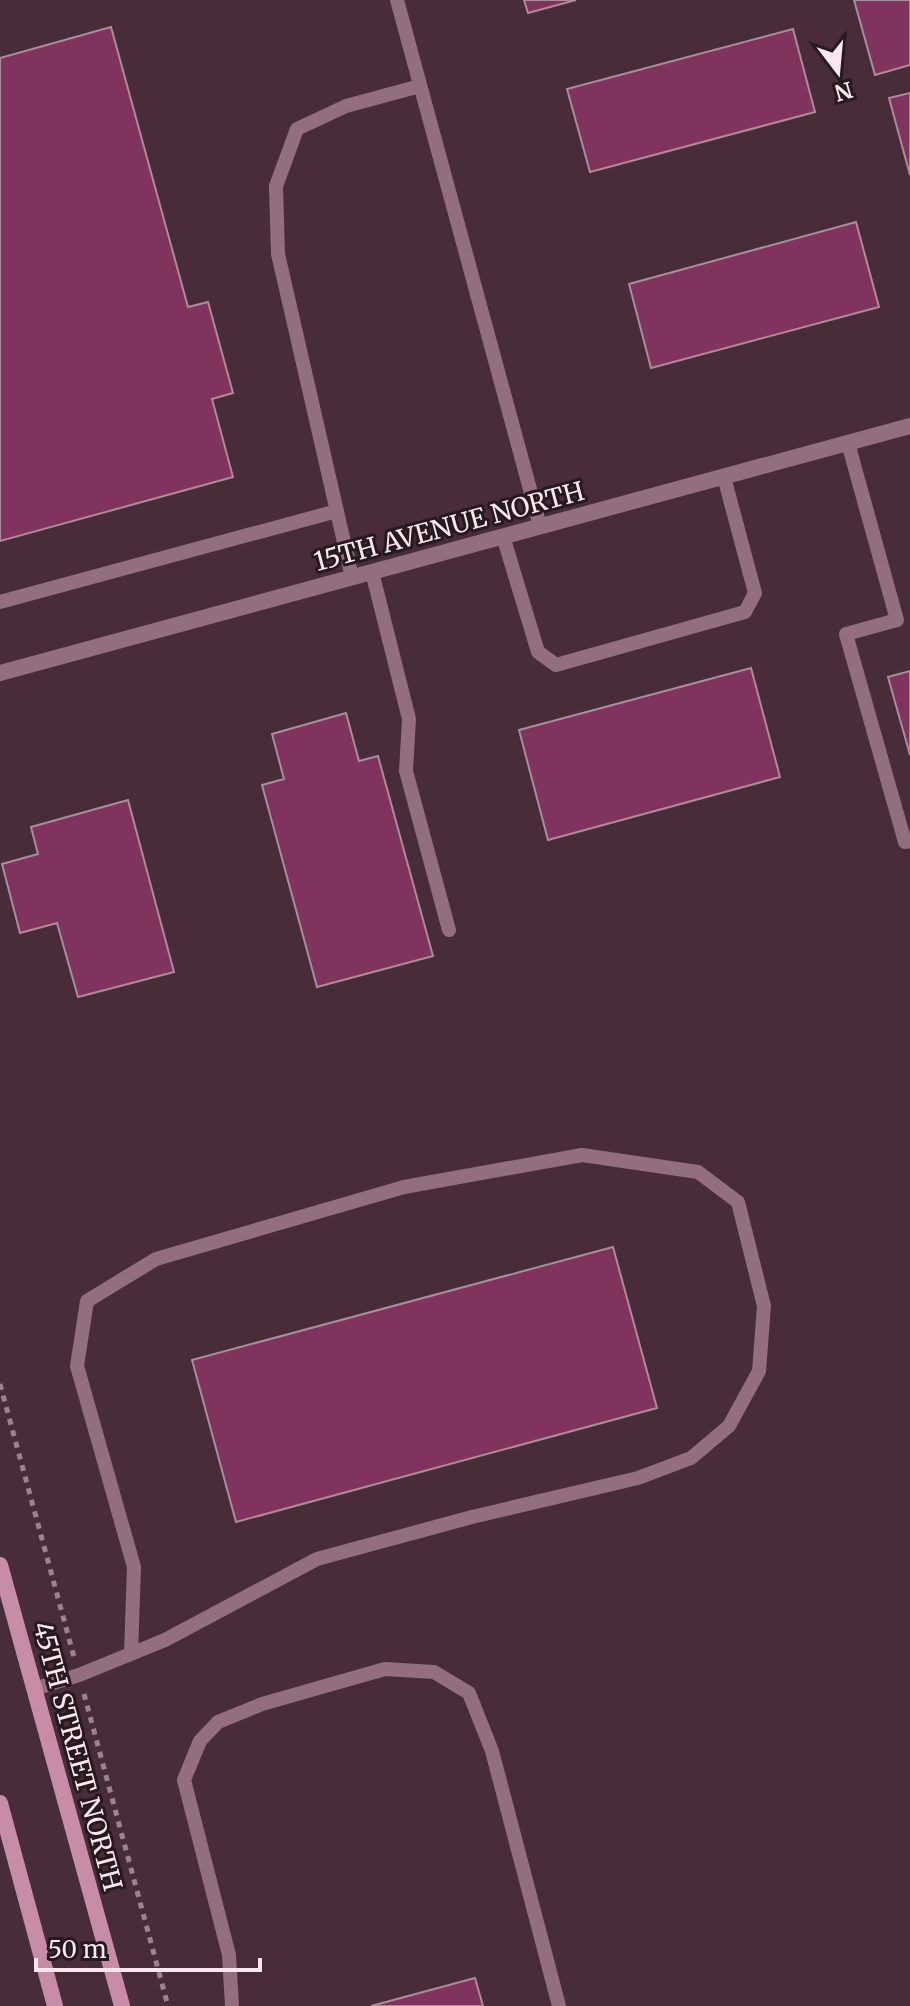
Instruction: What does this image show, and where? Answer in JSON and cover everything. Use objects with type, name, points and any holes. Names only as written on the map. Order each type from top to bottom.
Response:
[{"type":"main road","name":"45TH STREET NORTH","points":[[0,1565],[122,2006]]},
{"type":"main road","points":[[0,1803],[55,2006]]},
{"type":"street","name":"15TH AVENUE NORTH","points":[[0,673],[910,426]]},
{"type":"lane","points":[[397,0],[540,526]]},
{"type":"lane","points":[[352,577],[278,254],[276,186],[297,129],[346,106],[420,86]]},
{"type":"lane","points":[[848,443],[903,618],[846,634],[905,842],[910,841]]},
{"type":"lane","points":[[503,536],[538,652],[556,665],[745,612],[755,593],[724,477]]},
{"type":"lane","points":[[0,602],[337,511]]},
{"type":"lane","points":[[372,572],[409,719],[406,771],[449,930]]},
{"type":"lane","points":[[34,1689],[79,1675],[131,1654],[165,1640],[317,1559],[472,1517],[638,1478],[691,1458],[729,1426],[759,1371],[764,1306],[738,1202],[698,1172],[582,1155],[404,1187],[156,1259],[87,1301],[77,1366],[134,1567],[131,1654]]},
{"type":"lane","points":[[232,2006],[229,1955],[184,1780],[200,1741],[218,1722],[262,1704],[385,1669],[434,1672],[469,1693],[492,1751],[559,2006]]},
{"type":"building","points":[[524,0],[576,0],[528,13]]},
{"type":"building","points":[[854,0],[910,0],[910,65],[875,75]]},
{"type":"building","points":[[111,27],[188,307],[208,302],[233,393],[212,399],[233,477],[0,541],[0,58]]},
{"type":"building","points":[[793,29],[815,112],[590,172],[567,89]]},
{"type":"building","points":[[910,93],[910,175],[889,98]]},
{"type":"building","points":[[856,222],[879,307],[651,368],[629,284]]},
{"type":"building","points":[[751,668],[780,777],[548,840],[519,730]]},
{"type":"building","points":[[910,671],[910,755],[888,677]]},
{"type":"building","points":[[346,713],[359,761],[378,756],[433,956],[317,987],[262,785],[284,779],[272,734]]},
{"type":"building","points":[[128,800],[174,972],[78,997],[57,923],[20,933],[2,864],[38,854],[31,827]]},
{"type":"building","points":[[613,1247],[657,1408],[236,1522],[192,1360]]},
{"type":"building","points":[[475,1978],[483,2006],[371,2006]]}]
